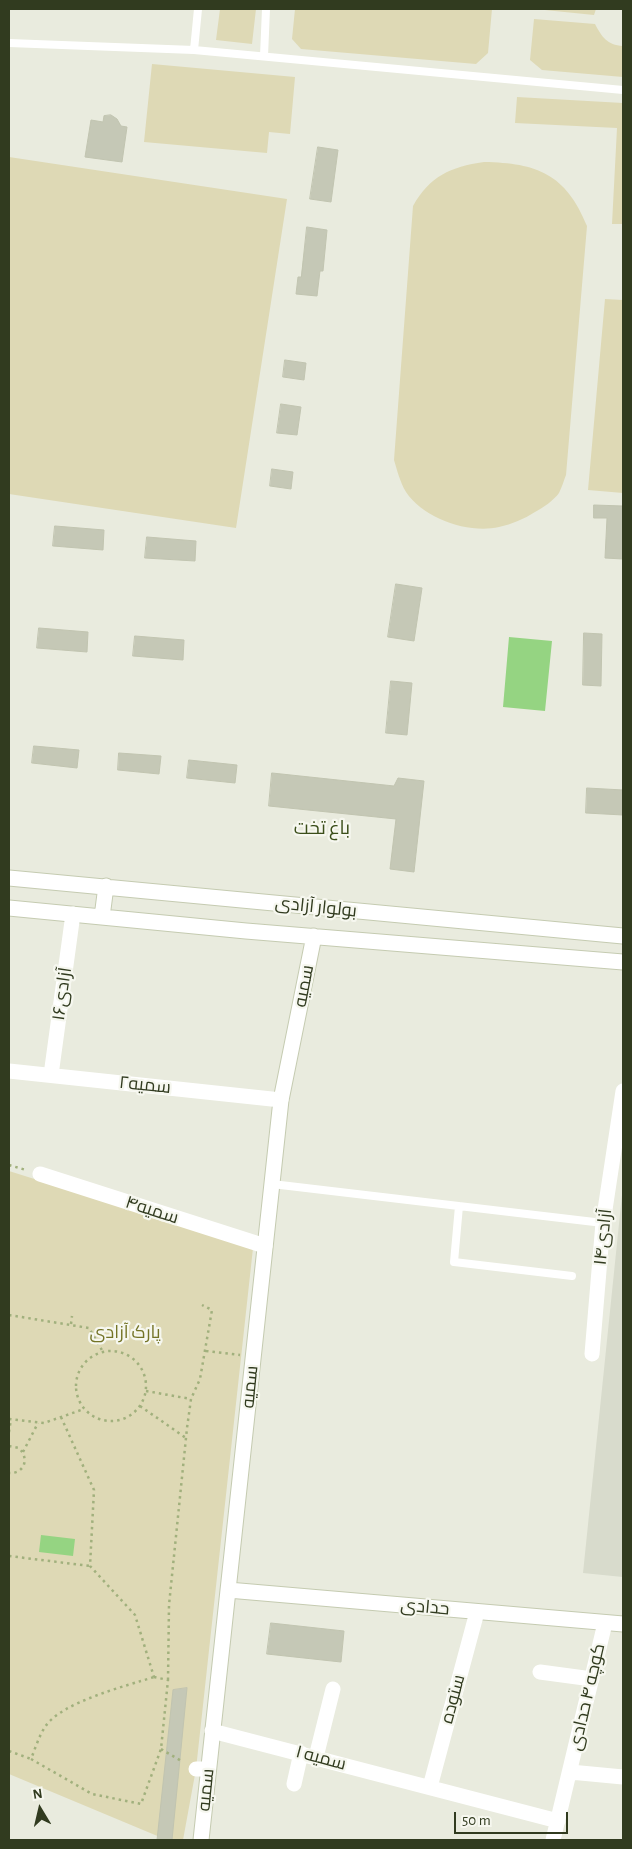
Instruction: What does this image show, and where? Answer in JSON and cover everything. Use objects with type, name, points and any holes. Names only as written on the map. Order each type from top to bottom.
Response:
[{"type":"street","name":"بولوار آزادی","points":[[9,878],[623,936]]},
{"type":"street","points":[[102,917],[106,886]]},
{"type":"street","name":"بولوار آزادی","points":[[9,908],[623,962]]},
{"type":"street","name":"آزادی۱۶","points":[[51,1075],[73,914]]},
{"type":"street","name":"سمیه","points":[[200,1840],[202,1769],[212,1731],[281,1100],[314,936]]},
{"type":"street","name":"۲سمیه","points":[[9,1071],[281,1100]]},
{"type":"street","name":"آزادی۱۴","points":[[592,1354],[603,1222],[623,1091]]},
{"type":"street","name":"سمیه۴","points":[[40,1174],[265,1246]]},
{"type":"street","name":"حدادی","points":[[228,1590],[623,1624]]},
{"type":"street","name":"ستوده","points":[[430,1787],[477,1612]]},
{"type":"street","name":"کوچه ۴ حدادی","points":[[553,1840],[605,1623]]},
{"type":"street","points":[[540,1672],[592,1679]]},
{"type":"street","points":[[316,1757],[333,1690]]},
{"type":"street","name":"۱ سمیه","points":[[212,1731],[558,1821]]},
{"type":"street","points":[[294,1784],[301,1753]]},
{"type":"street","points":[[570,1772],[623,1777]]},
{"type":"lane","points":[[194,50],[198,9]]},
{"type":"lane","points":[[264,56],[266,9]]},
{"type":"lane","points":[[9,43],[194,50],[623,90]]},
{"type":"lane","points":[[272,1184],[603,1222]]},
{"type":"lane","points":[[459,1206],[454,1262],[572,1276]]},
{"type":"path","points":[[9,1165],[40,1174]]},
{"type":"path","points":[[9,1751],[31,1759],[92,1794],[141,1804],[161,1749],[168,1680],[169,1605],[186,1438],[191,1399],[200,1379],[212,1310],[202,1305]]},
{"type":"path","points":[[9,1315],[88,1328],[103,1352]]},
{"type":"path","points":[[71,1324],[72,1316]]},
{"type":"path","points":[[115,1351],[136,1362],[146,1381],[146,1391],[140,1406],[135,1412],[125,1418],[114,1421],[92,1416],[84,1409],[78,1399],[76,1387],[77,1375],[83,1365],[92,1357],[103,1352],[115,1351]]},
{"type":"path","points":[[206,1351],[253,1357]]},
{"type":"path","points":[[146,1391],[191,1399]]},
{"type":"path","points":[[140,1406],[186,1438]]},
{"type":"path","points":[[9,1432],[10,1419],[44,1423],[84,1409]]},
{"type":"path","points":[[61,1417],[94,1490],[90,1566]]},
{"type":"path","points":[[23,1452],[38,1422]]},
{"type":"path","points":[[9,1446],[19,1448],[26,1459],[23,1468],[15,1473],[9,1473]]},
{"type":"path","points":[[9,1556],[90,1566],[135,1615],[154,1677]]},
{"type":"path","points":[[31,1759],[46,1726],[58,1714],[112,1690],[154,1677],[168,1680]]},
{"type":"path","points":[[161,1749],[202,1769]]},
{"type":"shaded area","points":[[509,637],[552,641],[545,711],[503,707]]},
{"type":"shaded area","points":[[623,1185],[623,1577],[583,1573]]},
{"type":"shaded area","points":[[41,1535],[75,1539],[73,1556],[39,1552]]},
{"type":"green space","points":[[220,9],[256,9],[252,44],[216,40]]},
{"type":"green space","points":[[295,9],[492,9],[488,53],[476,64],[301,49],[292,39]]},
{"type":"green space","points":[[535,9],[596,9],[594,15]]},
{"type":"green space","points":[[534,19],[595,24],[606,40],[623,46],[623,77],[542,70],[530,60]]},
{"type":"green space","points":[[152,64],[295,77],[290,134],[269,132],[267,153],[144,142]]},
{"type":"green space","points":[[517,97],[623,103],[623,224],[612,224],[617,128],[515,123]]},
{"type":"green space","points":[[9,157],[287,199],[236,528],[9,494]]},
{"type":"green space","points":[[484,162],[520,165],[548,175],[570,194],[587,226],[566,475],[559,493],[545,506],[513,523],[487,529],[461,526],[435,517],[424,510],[406,492],[394,460],[413,206],[426,187],[442,175],[451,170]]},
{"type":"green space","points":[[605,299],[623,300],[623,493],[588,490]]},
{"type":"green space","name":"پارک آزادی","points":[[9,1171],[253,1248],[196,1769],[183,1840],[167,1840],[9,1774]]},
{"type":"building","points":[[111,115],[117,119],[121,126],[127,127],[122,162],[85,157],[91,120],[103,122],[104,116]]},
{"type":"building","points":[[318,147],[338,150],[331,202],[310,199]]},
{"type":"building","points":[[307,227],[327,230],[323,271],[320,271],[317,296],[296,294],[298,277],[301,277]]},
{"type":"building","points":[[285,360],[306,363],[304,380],[283,377]]},
{"type":"building","points":[[281,404],[301,407],[297,435],[277,433]]},
{"type":"building","points":[[272,469],[293,472],[291,489],[270,486]]},
{"type":"building","points":[[594,505],[623,506],[623,559],[605,558],[607,518],[594,518]]},
{"type":"building","points":[[55,526],[104,530],[103,550],[53,546]]},
{"type":"building","points":[[147,537],[196,541],[195,561],[145,558]]},
{"type":"building","points":[[396,584],[422,588],[414,641],[388,637]]},
{"type":"building","points":[[39,628],[88,632],[87,652],[37,648]]},
{"type":"building","points":[[584,633],[602,634],[601,686],[583,685]]},
{"type":"building","points":[[135,636],[184,640],[183,660],[133,656]]},
{"type":"building","points":[[391,681],[412,683],[407,735],[386,733]]},
{"type":"building","points":[[34,746],[79,750],[77,768],[32,763]]},
{"type":"building","points":[[119,753],[161,756],[159,774],[118,770]]},
{"type":"building","points":[[189,760],[237,765],[235,783],[187,778]]},
{"type":"building","points":[[272,773],[394,786],[398,778],[424,781],[414,872],[390,869],[396,819],[269,806]]},
{"type":"building","points":[[587,788],[623,790],[623,815],[586,813]]},
{"type":"building","points":[[271,1623],[344,1631],[341,1662],[267,1654]]},
{"type":"building","points":[[187,1688],[172,1840],[157,1840],[173,1690]]},
{"type":"district","name":"باغ تخت","points":[[322,828]]}]
